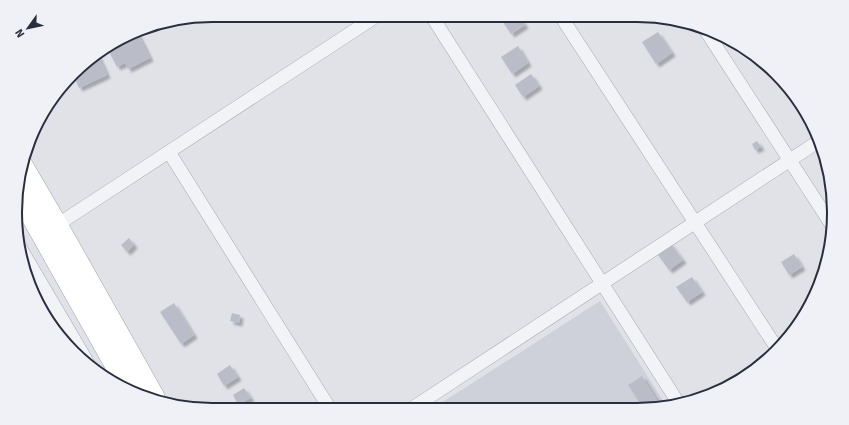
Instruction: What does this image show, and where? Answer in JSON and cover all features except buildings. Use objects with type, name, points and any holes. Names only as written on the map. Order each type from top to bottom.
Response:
[{"type":"main road","points":[[26,175],[49,229],[125,382]]},
{"type":"main road","points":[[22,197],[49,229],[152,393]]},
{"type":"street","points":[[49,229],[367,22]]},
{"type":"street","points":[[435,22],[676,399]]},
{"type":"street","points":[[565,22],[774,344]]},
{"type":"street","points":[[710,38],[827,218]]},
{"type":"street","points":[[420,403],[814,144]]},
{"type":"street","points":[[169,152],[326,403]]},
{"type":"street","points":[[28,261],[79,348]]},
{"type":"shaded area","points":[[600,301],[663,401],[649,403],[441,403]]}]
